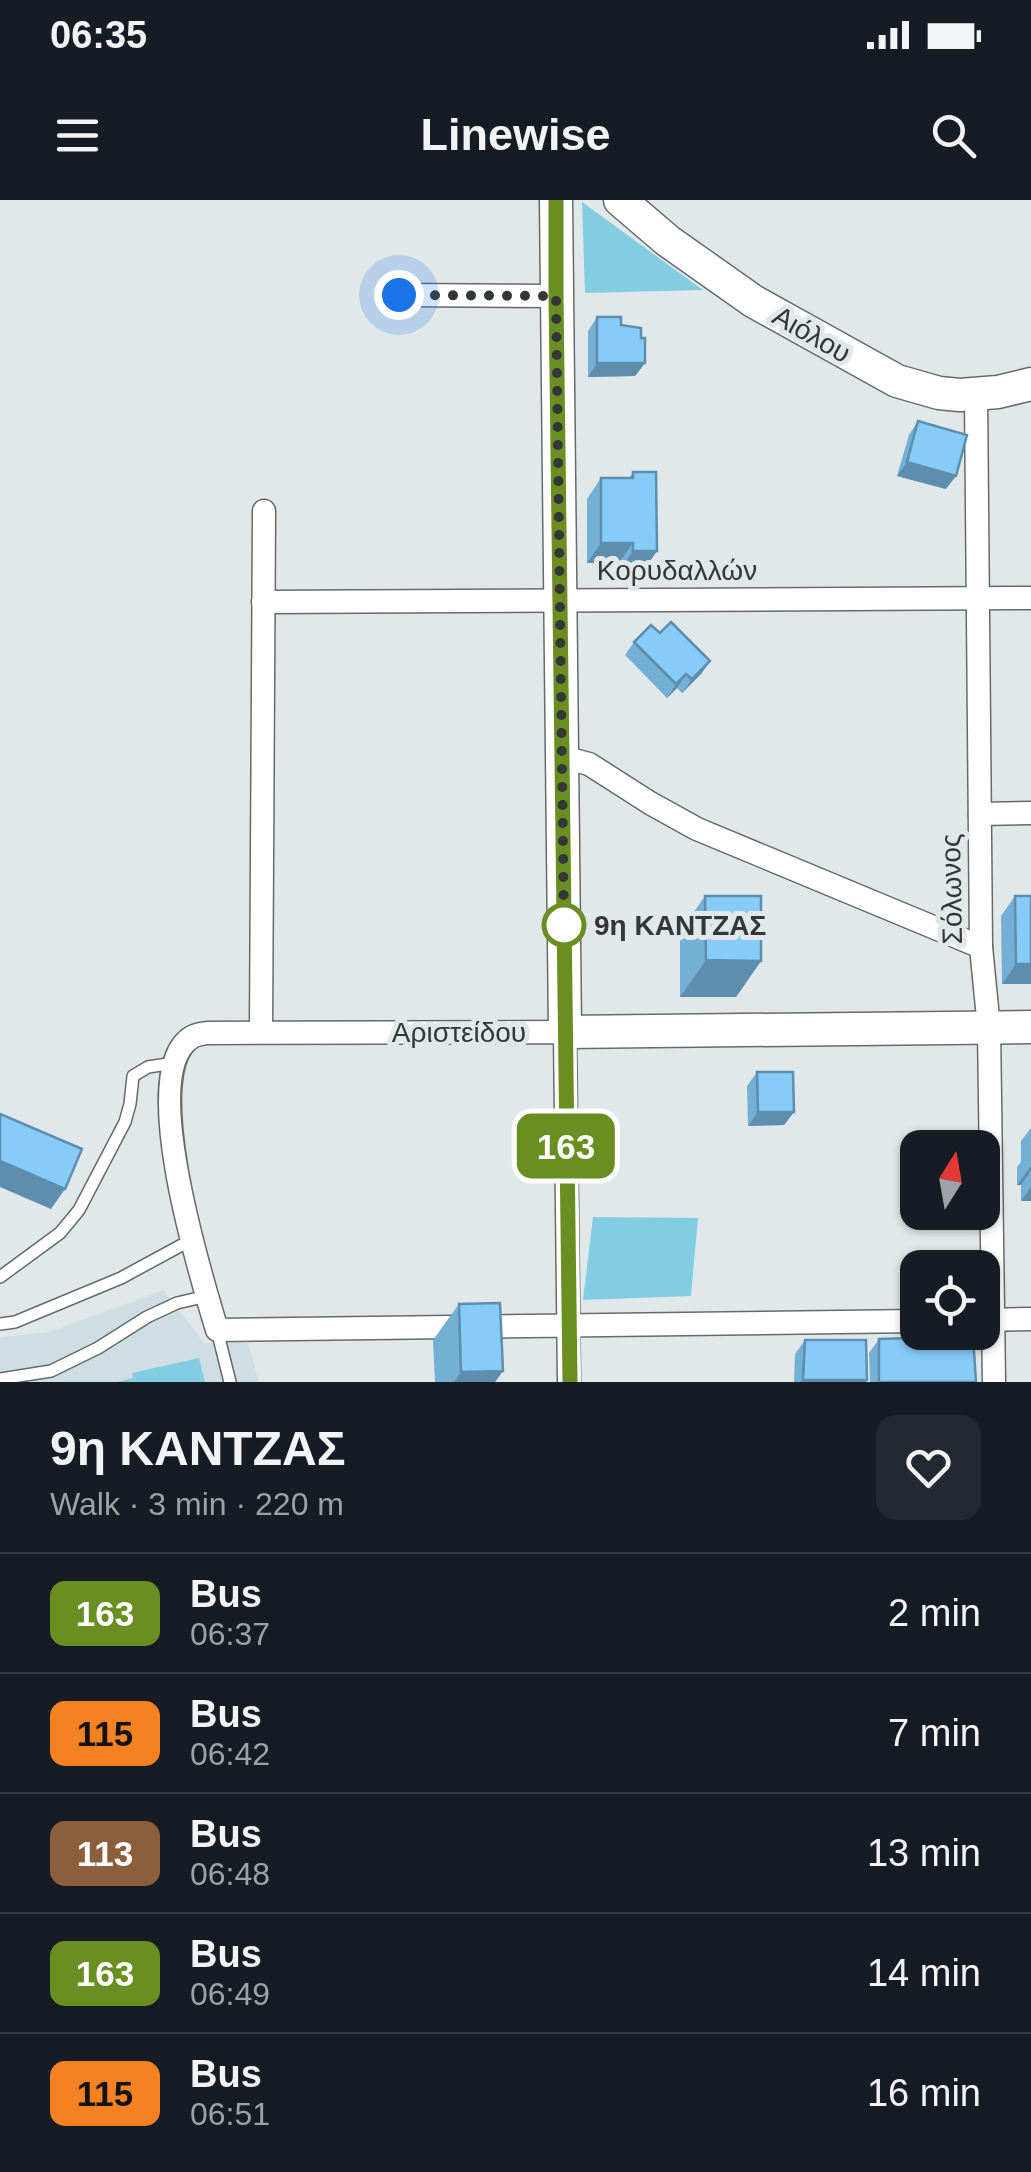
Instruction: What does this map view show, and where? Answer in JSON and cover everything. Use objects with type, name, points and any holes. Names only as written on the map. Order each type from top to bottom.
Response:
[{"type":"street","points":[[556,200],[570,1382]]},
{"type":"street","name":"Αιόλου","points":[[620,200],[668,241],[754,300],[877,371],[940,393],[976,395],[1031,384]]},
{"type":"street","points":[[399,295],[556,296]]},
{"type":"street","name":"Σόλωνος","points":[[976,395],[981,946],[989,1028],[988,1250]]},
{"type":"street","points":[[260,1031],[264,511]]},
{"type":"street","name":"Κορυδαλλών","points":[[263,602],[1031,598]]},
{"type":"street","points":[[562,757],[589,764],[697,829],[981,946]]},
{"type":"street","points":[[980,814],[1031,813]]},
{"type":"street","name":"Αριστείδου","points":[[174,1064],[192,1037],[207,1033],[1031,1027]]},
{"type":"street","points":[[174,1064],[170,1106],[176,1169],[217,1330],[900,1321]]},
{"type":"street","points":[[1000,1320],[1031,1320]]},
{"type":"street","name":"Σόλωνος","points":[[991,1350],[994,1382]]},
{"type":"lane","points":[[0,1277],[60,1233],[79,1210],[125,1122],[133,1076],[148,1068],[174,1064]]},
{"type":"lane","points":[[0,1324],[15,1322],[121,1278],[192,1240]]},
{"type":"lane","points":[[0,1379],[50,1372],[147,1317],[207,1296]]},
{"type":"lane","points":[[217,1330],[230,1382]]},
{"type":"shaded area","points":[[582,202],[703,290],[585,293]]},
{"type":"shaded area","points":[[593,1217],[698,1218],[691,1296],[583,1300]]},
{"type":"shaded area","points":[[164,1290],[204,1343],[248,1343],[259,1382],[0,1382],[0,1337],[49,1332]]},
{"type":"shaded area","points":[[199,1358],[205,1382],[117,1382],[133,1378],[132,1373]]},
{"type":"building","points":[[597,317],[621,317],[621,325],[641,328],[645,363],[597,363]]},
{"type":"building","points":[[918,421],[967,435],[956,476],[907,462]]},
{"type":"building","points":[[633,472],[656,472],[657,551],[633,551],[633,543],[601,543],[601,478],[633,478]]},
{"type":"building","points":[[671,622],[710,661],[692,679],[686,674],[676,684],[634,642],[651,625],[660,633]]},
{"type":"building","points":[[705,896],[761,896],[761,961],[706,960]]},
{"type":"building","points":[[1015,896],[1031,896],[1031,964],[1016,964]]},
{"type":"building","points":[[757,1072],[793,1072],[794,1112],[758,1112]]},
{"type":"building","points":[[0,1114],[82,1149],[65,1189],[0,1161]]},
{"type":"building","points":[[500,1303],[503,1371],[461,1372],[459,1304]]},
{"type":"building","points":[[900,1338],[900,1350],[974,1350],[976,1382],[879,1382],[879,1339]]},
{"type":"building","points":[[805,1340],[866,1340],[867,1380],[803,1380]]},
{"type":"bus line","name":"163","points":[[556,200],[570,1382]]},
{"type":"place","name":"9η ΚΑΝΤΖΑΣ","points":[[564,925]]},
{"type":"route","points":[[399,295],[556,296],[564,925]]}]
